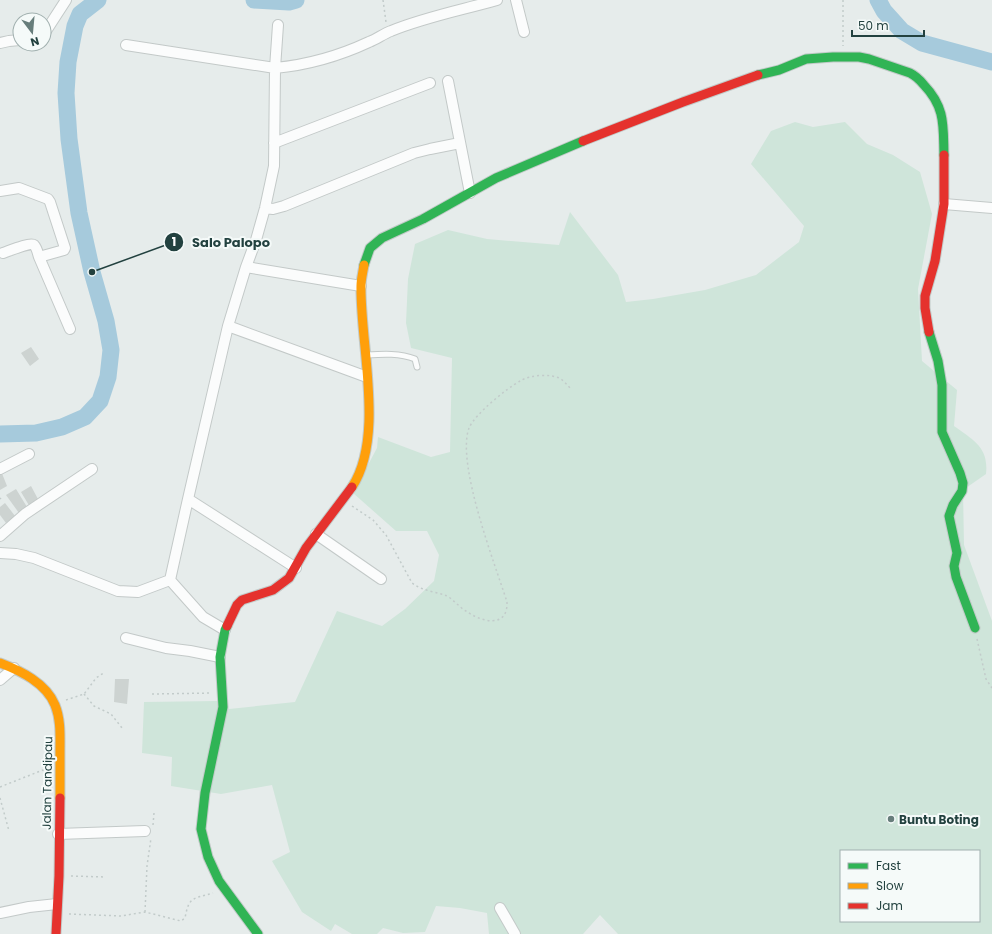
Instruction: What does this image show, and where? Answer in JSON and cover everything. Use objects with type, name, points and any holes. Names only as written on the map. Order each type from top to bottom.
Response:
[{"type":"street","points":[[52,22],[66,0]]},
{"type":"street","points":[[126,44],[275,68],[301,65],[327,58],[368,43],[388,32],[497,0]]},
{"type":"street","points":[[516,0],[524,32]]},
{"type":"street","points":[[170,580],[228,326],[256,240],[274,166],[275,68],[278,25]]},
{"type":"street","points":[[0,43],[12,40]]},
{"type":"street","points":[[258,934],[224,890],[219,881],[208,857],[201,828],[205,793],[223,707],[220,657],[225,630],[240,601],[277,588],[289,578],[306,548],[342,500],[356,477],[366,450],[369,426],[361,286],[364,262],[372,245],[382,238],[423,219],[515,169],[690,99],[762,74],[779,70],[801,60],[823,57],[863,58],[892,66],[916,76],[933,94],[940,106],[943,123],[945,178],[944,204],[935,261],[926,296],[925,308],[929,331],[938,361],[942,385],[942,432],[963,483],[962,491],[953,505],[949,516],[956,553],[954,566],[960,588],[975,628]]},
{"type":"street","points":[[448,81],[470,193]]},
{"type":"street","points":[[274,143],[430,83]]},
{"type":"street","points":[[265,208],[273,209],[284,206],[414,153],[460,143]]},
{"type":"street","points":[[0,191],[19,188],[36,193],[49,200],[65,248],[64,250],[39,257]]},
{"type":"street","points":[[944,204],[992,208]]},
{"type":"street","points":[[3,253],[28,244],[35,246],[70,329]]},
{"type":"street","points":[[246,267],[361,286]]},
{"type":"street","points":[[228,326],[367,377]]},
{"type":"street","points":[[0,469],[29,454]]},
{"type":"street","points":[[0,536],[25,514],[92,469]]},
{"type":"street","points":[[188,499],[296,568]]},
{"type":"street","points":[[316,534],[380,579]]},
{"type":"street","points":[[0,553],[16,554],[34,558],[118,591],[134,593],[170,580]]},
{"type":"street","points":[[170,580],[203,617],[225,630]]},
{"type":"street","points":[[126,638],[166,648],[220,657]]},
{"type":"street","name":"Jalan Tandipau","points":[[0,663],[14,668],[38,682],[55,704],[60,722],[58,834],[59,876],[56,934]]},
{"type":"street","points":[[0,680],[14,668]]},
{"type":"street","points":[[58,834],[149,832]]},
{"type":"street","points":[[0,913],[29,907],[57,909]]},
{"type":"street","points":[[500,908],[515,934]]},
{"type":"lane","points":[[366,355],[386,354],[409,357],[415,359],[417,368]]},
{"type":"path","points":[[383,0],[388,32]]},
{"type":"path","points":[[843,0],[843,57]]},
{"type":"path","points":[[342,500],[373,520],[386,535],[414,585],[447,597],[467,612],[482,619],[493,621],[499,620],[504,616],[507,602],[476,505],[466,448],[468,433],[472,423],[500,394],[510,386],[526,378],[544,376],[559,378],[572,390]]},
{"type":"path","points":[[975,628],[986,679],[992,688]]},
{"type":"path","points":[[55,704],[84,694],[96,678],[105,672]]},
{"type":"path","points":[[152,694],[223,693]]},
{"type":"path","points":[[84,694],[94,706],[111,714],[122,728]]},
{"type":"path","points":[[0,786],[60,764]]},
{"type":"path","points":[[0,798],[9,831]]},
{"type":"path","points":[[145,912],[149,832],[154,813]]},
{"type":"path","points":[[59,876],[106,877]]},
{"type":"path","points":[[57,909],[115,916],[145,912],[180,921],[185,918],[187,906],[191,900],[224,890]]},
{"type":"green space","points":[[795,122],[813,127],[845,122],[867,144],[893,155],[920,172],[932,214],[918,289],[922,361],[957,390],[954,426],[978,445],[985,457],[986,465],[986,474],[963,490],[964,545],[992,621],[992,934],[618,934],[600,915],[583,934],[489,934],[487,913],[460,908],[436,906],[425,932],[403,933],[383,928],[377,934],[352,934],[335,924],[331,931],[302,912],[272,861],[290,852],[272,785],[221,794],[171,786],[172,757],[142,753],[144,702],[217,701],[229,709],[295,702],[337,611],[382,626],[405,609],[434,581],[439,555],[427,531],[396,531],[353,493],[377,448],[378,437],[431,457],[450,452],[452,358],[411,348],[406,323],[408,279],[415,244],[448,230],[487,239],[559,245],[570,212],[618,275],[626,302],[705,290],[756,275],[799,242],[804,226],[751,164],[771,131]]},
{"type":"building","points":[[31,347],[39,359],[30,366],[21,353]]},
{"type":"building","points":[[0,471],[7,486],[0,490]]},
{"type":"building","points":[[31,486],[39,501],[30,507],[21,492]]},
{"type":"building","points":[[16,489],[27,507],[19,513],[6,495]]},
{"type":"building","points":[[5,503],[15,516],[6,523],[0,515],[0,507]]},
{"type":"building","points":[[115,679],[129,679],[127,704],[114,702]]},
{"type":"waterway","points":[[0,434],[36,433],[62,427],[85,417],[100,401],[108,377],[111,350],[106,321],[92,272],[79,213],[69,139],[66,93],[68,62],[75,26],[80,14],[98,0]]},
{"type":"waterway","points":[[254,0],[289,2],[296,0]]},
{"type":"waterway","points":[[878,0],[884,11],[902,31],[922,43],[992,62]]},
{"type":"traffic: fast","points":[[758,75],[779,70],[806,59],[833,57],[859,57],[869,59],[910,73],[914,75],[931,93],[940,110],[943,127],[944,155]]},
{"type":"traffic: fast","points":[[364,265],[370,248],[382,238],[423,219],[496,178],[583,141]]},
{"type":"traffic: fast","points":[[929,332],[938,361],[942,385],[942,432],[963,483],[962,491],[953,505],[949,516],[957,553],[954,566],[956,577],[975,628]]},
{"type":"traffic: fast","points":[[227,626],[220,657],[223,707],[205,793],[201,829],[208,857],[219,881],[258,934]]},
{"type":"traffic: slow","points":[[352,487],[362,466],[367,443],[369,417],[361,283],[364,265]]},
{"type":"traffic: slow","points":[[0,663],[24,674],[39,684],[46,690],[55,705],[60,728],[60,798]]},
{"type":"traffic: jam","points":[[583,141],[683,102],[758,75]]},
{"type":"traffic: jam","points":[[929,332],[925,308],[925,296],[935,261],[944,204],[944,155]]},
{"type":"traffic: jam","points":[[227,626],[237,605],[242,600],[273,590],[289,578],[306,548],[352,487]]},
{"type":"traffic: jam","points":[[56,934],[59,876],[60,798]]},
{"type":"place","name":"Salo Palopo","points":[[92,272]]},
{"type":"place","name":"Buntu Boting","points":[[891,819]]}]
